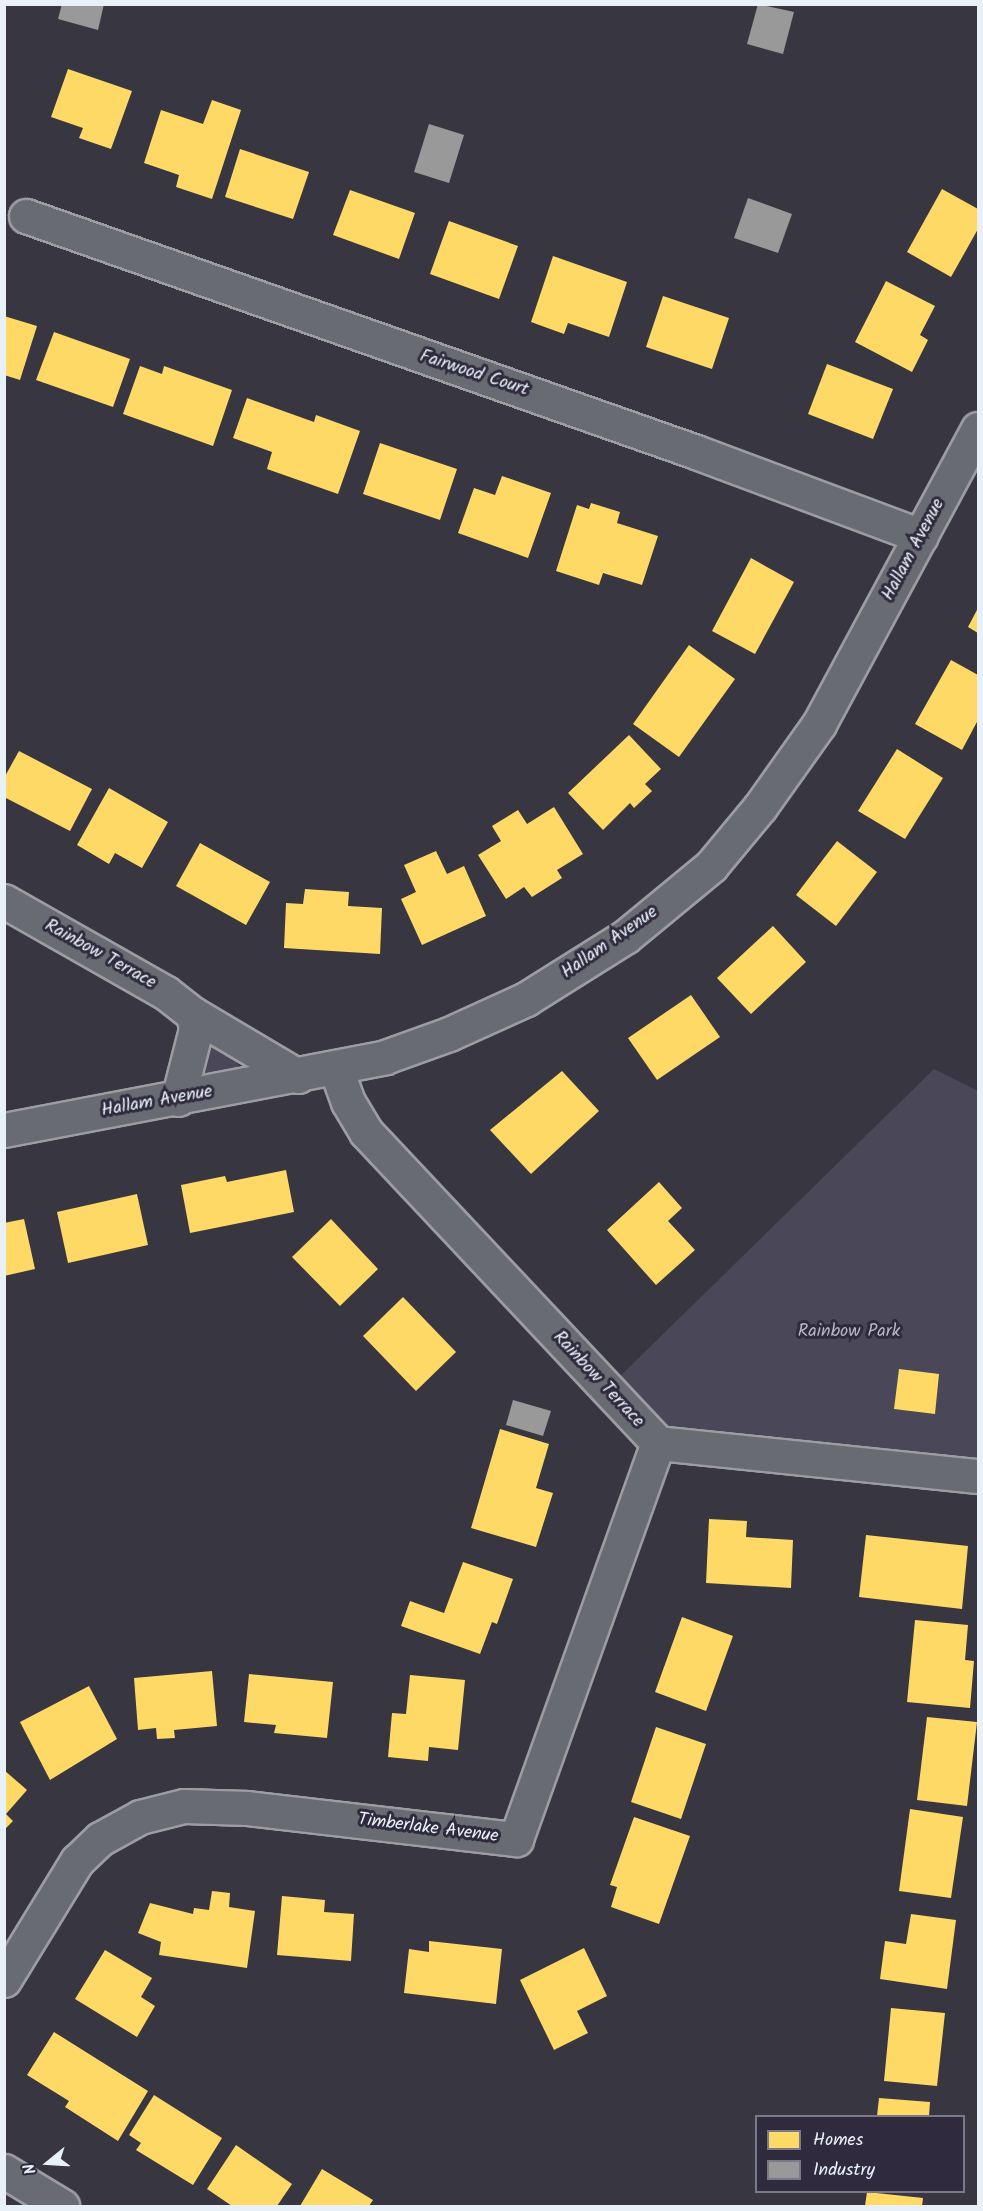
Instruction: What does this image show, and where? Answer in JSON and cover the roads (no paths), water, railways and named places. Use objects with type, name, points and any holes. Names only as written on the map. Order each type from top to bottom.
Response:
[{"type":"street","name":"Fairwood Court","points":[[26,216],[652,436],[921,536]]},
{"type":"street","name":"Hallam Avenue","points":[[4,1130],[336,1069],[449,1034],[526,999],[625,937],[711,866],[760,807],[819,724],[978,429]]},
{"type":"street","name":"Rainbow Terrace","points":[[4,901],[166,993],[193,1014],[298,1076]]},
{"type":"street","points":[[177,1099],[196,1029],[193,1014]]},
{"type":"street","name":"Rainbow Terrace","points":[[336,1069],[348,1102],[366,1132],[658,1443],[978,1476]]},
{"type":"street","name":"Timberlake Avenue","points":[[4,1980],[78,1861],[100,1839],[140,1817],[184,1806],[248,1808],[516,1839],[658,1443]]},
{"type":"street","points":[[4,2171],[62,2206]]},
{"type":"park label","name":"Rainbow Park","points":[[849,1332]]}]
